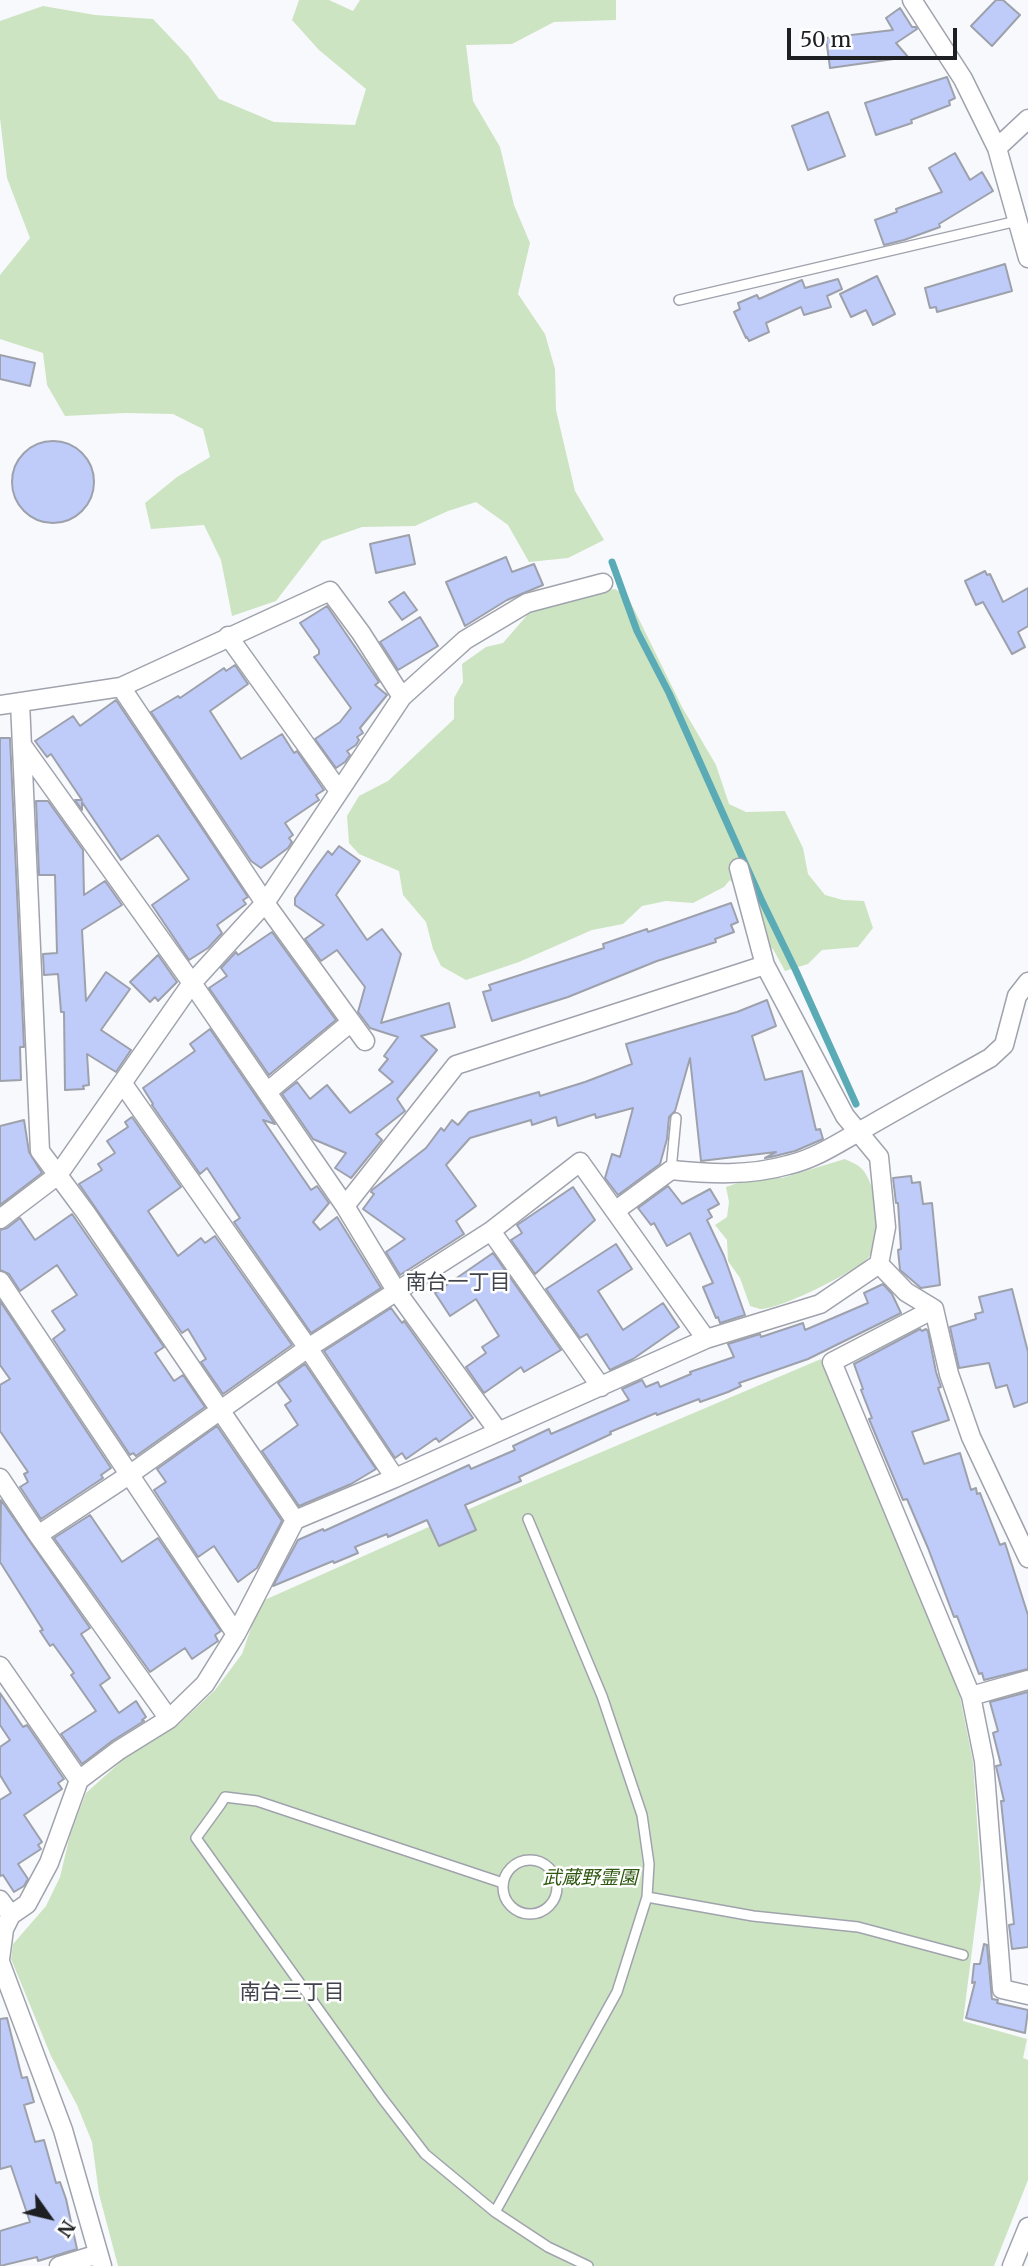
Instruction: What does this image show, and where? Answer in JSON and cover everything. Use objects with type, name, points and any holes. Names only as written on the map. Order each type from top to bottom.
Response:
[{"type":"street","points":[[912,0],[963,79],[997,148],[1028,258]]},
{"type":"street","points":[[997,148],[1028,120]]},
{"type":"street","points":[[0,1219],[58,1174],[192,982],[265,903],[402,697],[465,639],[527,603],[603,583]]},
{"type":"street","points":[[0,705],[121,687],[330,591],[402,697]]},
{"type":"street","points":[[228,636],[339,791]]},
{"type":"street","points":[[121,687],[265,903],[365,1041]]},
{"type":"street","points":[[20,702],[40,1151],[295,1520]]},
{"type":"street","points":[[22,745],[192,982],[345,1206],[397,1292],[498,1431]]},
{"type":"street","points":[[5,1925],[27,1904],[49,1863],[79,1780],[169,1718],[205,1684],[236,1634],[295,1520],[396,1478],[706,1339],[820,1304],[879,1264],[886,1227],[879,1157],[845,1116],[765,965],[739,868]]},
{"type":"street","points":[[345,1206],[456,1065],[765,965]]},
{"type":"street","points":[[615,1211],[671,1170],[716,1174],[748,1172],[787,1166],[825,1153],[859,1131],[990,1058],[1004,1045],[1017,996],[1028,982]]},
{"type":"street","points":[[267,1092],[350,1023]]},
{"type":"street","points":[[122,1084],[396,1478]]},
{"type":"street","points":[[38,1535],[129,1475],[308,1348],[491,1231],[580,1162],[706,1339]]},
{"type":"street","points":[[491,1231],[601,1387]]},
{"type":"street","points":[[879,1264],[906,1292],[934,1309],[949,1374],[971,1437],[1028,1558]]},
{"type":"street","points":[[0,1281],[236,1634]]},
{"type":"street","points":[[934,1309],[832,1362],[971,1696],[984,1761],[1002,1989],[1028,1995]]},
{"type":"street","points":[[0,1478],[169,1718]]},
{"type":"street","points":[[0,1666],[79,1780]]},
{"type":"street","points":[[971,1696],[1028,1680]]},
{"type":"street","points":[[0,1900],[5,1925],[0,1960],[63,2130],[100,2260],[60,2266]]},
{"type":"street","points":[[1019,2257],[1028,2227]]},
{"type":"lane","points":[[678,300],[1017,221]]},
{"type":"lane","points":[[671,1170],[676,1118]]},
{"type":"lane","points":[[495,2211],[617,1992],[647,1897],[649,1864],[642,1815],[602,1696],[528,1519]]},
{"type":"lane","points":[[503,1883],[257,1801],[225,1797],[195,1838],[425,2154],[495,2211],[548,2247],[587,2266]]},
{"type":"lane","points":[[527,1860],[536,1860],[551,1869],[555,1877],[556,1895],[545,1909],[528,1914],[519,1912],[506,1901],[503,1883],[511,1867],[527,1860]]},
{"type":"lane","points":[[647,1897],[753,1916],[858,1927],[963,1955]]},
{"type":"green space","points":[[299,0],[329,0],[353,11],[360,0],[616,0],[616,20],[554,22],[512,44],[466,45],[473,101],[500,147],[514,205],[530,243],[518,294],[545,334],[555,369],[556,410],[575,491],[604,540],[568,558],[529,562],[508,525],[476,502],[415,526],[362,527],[322,541],[276,601],[232,616],[221,560],[204,525],[151,529],[145,503],[177,477],[210,457],[203,429],[173,414],[65,416],[47,385],[43,353],[0,339],[0,275],[30,238],[7,178],[0,118],[0,21],[43,6],[95,15],[153,19],[188,56],[219,99],[274,122],[355,125],[366,89],[319,50],[292,20]]},
{"type":"green space","points":[[615,589],[628,597],[682,707],[716,765],[729,804],[746,812],[785,811],[803,848],[808,874],[825,895],[843,900],[864,901],[873,928],[858,947],[822,950],[808,964],[785,971],[773,949],[760,943],[739,890],[730,880],[724,887],[693,903],[666,901],[642,906],[623,924],[592,930],[519,962],[466,980],[441,966],[426,922],[403,895],[399,871],[359,854],[349,843],[347,816],[359,796],[388,781],[454,719],[454,698],[463,682],[462,664],[486,647],[503,643],[529,613],[584,594]]},
{"type":"green space","points":[[845,1159],[863,1170],[876,1201],[878,1227],[873,1250],[868,1258],[848,1272],[799,1297],[770,1308],[750,1306],[740,1278],[728,1261],[727,1240],[715,1225],[727,1217],[729,1202],[726,1187],[752,1178],[782,1178]]},
{"type":"green space","name":"武蔵野霊園","points":[[821,1359],[926,1606],[960,1697],[973,1762],[981,1880],[963,2021],[1027,2039],[1023,2058],[1028,2060],[1028,2180],[994,2266],[118,2266],[99,2194],[92,2142],[77,2105],[51,2056],[11,1959],[13,1944],[46,1906],[60,1877],[70,1835],[86,1793],[126,1757],[179,1724],[215,1690],[242,1654],[260,1602],[512,1490]]},
{"type":"building","points":[[996,0],[1003,0],[1020,15],[992,46],[971,26]]},
{"type":"building","points":[[900,8],[912,27],[917,29],[896,43],[908,57],[830,68],[826,38],[893,30],[886,18]]},
{"type":"building","points":[[947,77],[955,98],[949,101],[950,105],[911,120],[912,123],[876,135],[865,103]]},
{"type":"building","points":[[828,112],[845,156],[808,170],[792,126]]},
{"type":"building","points":[[955,153],[970,180],[982,172],[993,191],[939,224],[940,227],[884,245],[875,220],[942,192],[929,168]]},
{"type":"building","points":[[1005,264],[1012,291],[937,312],[936,307],[930,308],[925,288]]},
{"type":"building","points":[[877,276],[895,314],[873,325],[866,310],[851,317],[840,294]]},
{"type":"building","points":[[838,279],[842,289],[827,296],[831,307],[804,315],[801,307],[766,323],[769,332],[749,341],[746,338],[734,312],[740,309],[738,303],[757,295],[759,299],[802,280],[805,288]]},
{"type":"building","points":[[0,355],[35,363],[30,386],[0,379]]},
{"type":"building","points":[[53,441],[69,444],[82,453],[91,466],[94,482],[91,498],[82,511],[69,520],[53,523],[37,520],[24,511],[15,498],[12,482],[15,466],[24,453],[37,444]]},
{"type":"building","points":[[409,535],[415,564],[376,573],[370,544]]},
{"type":"building","points":[[506,557],[512,572],[534,564],[543,585],[507,600],[465,626],[446,582]]},
{"type":"building","points":[[985,571],[987,575],[990,574],[1003,602],[1028,588],[1028,626],[1018,632],[1025,647],[1012,654],[983,602],[976,605],[965,581]]},
{"type":"building","points":[[404,592],[417,610],[402,620],[389,602]]},
{"type":"building","points":[[327,606],[379,682],[375,685],[387,695],[360,728],[363,733],[357,737],[359,740],[356,745],[347,751],[350,755],[336,768],[315,739],[340,722],[351,708],[314,657],[319,654],[319,650],[300,623]]},
{"type":"building","points":[[420,617],[438,646],[398,670],[380,642]]},
{"type":"building","points":[[235,665],[248,684],[210,711],[241,759],[282,734],[324,790],[316,795],[319,800],[285,823],[293,835],[289,838],[292,842],[261,868],[251,861],[151,712],[178,696],[180,698],[224,668],[226,671]]},
{"type":"building","points":[[116,700],[248,897],[243,900],[246,904],[217,925],[222,933],[208,948],[189,960],[152,905],[189,879],[158,835],[121,860],[82,802],[82,810],[75,800],[82,800],[51,754],[47,757],[35,741],[73,716],[80,726]]},
{"type":"building","points":[[0,738],[10,738],[24,1047],[20,1047],[21,1080],[0,1081]]},
{"type":"building","points":[[36,801],[48,801],[83,850],[84,895],[105,881],[122,905],[82,930],[86,1001],[106,972],[130,989],[101,1030],[131,1050],[116,1072],[87,1054],[89,1085],[83,1086],[84,1089],[65,1090],[64,1012],[61,1012],[58,974],[44,975],[43,954],[57,953],[55,875],[39,875]]},
{"type":"building","points":[[339,846],[360,861],[336,895],[367,940],[382,929],[401,954],[381,1023],[449,1003],[455,1027],[421,1036],[437,1050],[397,1099],[405,1111],[376,1134],[382,1140],[351,1178],[335,1168],[346,1153],[313,1139],[282,1094],[297,1082],[310,1099],[327,1085],[350,1113],[393,1082],[379,1070],[388,1059],[384,1056],[398,1037],[370,1028],[358,1012],[365,987],[337,950],[321,961],[305,939],[324,925],[295,905],[295,898],[328,851],[332,855]]},
{"type":"building","points":[[731,903],[738,922],[731,925],[734,932],[715,939],[716,942],[657,961],[568,997],[492,1021],[483,992],[491,990],[489,985],[604,948],[603,944],[647,929],[648,932]]},
{"type":"building","points":[[272,932],[336,1020],[269,1075],[209,988],[227,976],[221,968],[236,952],[238,955]]},
{"type":"building","points":[[158,955],[177,982],[158,1001],[155,997],[150,1002],[130,982]]},
{"type":"building","points":[[767,1000],[776,1026],[752,1036],[765,1080],[802,1071],[816,1130],[820,1129],[823,1139],[795,1151],[771,1157],[765,1158],[776,1152],[701,1161],[690,1058],[675,1111],[669,1117],[667,1139],[660,1164],[618,1195],[605,1178],[612,1154],[620,1157],[633,1108],[596,1118],[595,1114],[558,1126],[556,1117],[532,1125],[531,1120],[470,1138],[446,1165],[476,1206],[456,1221],[464,1234],[400,1275],[386,1252],[405,1239],[363,1209],[374,1194],[372,1190],[426,1148],[441,1128],[444,1131],[452,1120],[458,1125],[469,1112],[539,1092],[540,1096],[632,1064],[626,1044],[737,1012]]},
{"type":"building","points":[[210,1029],[275,1124],[263,1120],[311,1190],[317,1186],[329,1203],[313,1222],[320,1230],[337,1217],[381,1288],[311,1333],[234,1222],[240,1218],[207,1168],[200,1174],[143,1088],[195,1051],[190,1044]]},
{"type":"building","points":[[132,1117],[181,1187],[148,1211],[178,1256],[201,1238],[205,1243],[215,1236],[292,1345],[223,1394],[201,1362],[206,1359],[188,1329],[182,1333],[79,1184],[102,1170],[98,1164],[115,1153],[107,1141],[128,1127],[125,1122]]},
{"type":"building","points":[[24,1120],[29,1152],[42,1173],[0,1205],[0,1126]]},
{"type":"building","points":[[911,1176],[912,1183],[920,1182],[923,1204],[932,1203],[940,1285],[921,1288],[900,1270],[898,1203],[893,1178]]},
{"type":"building","points":[[668,1186],[682,1204],[710,1189],[719,1204],[708,1210],[712,1217],[707,1220],[724,1256],[745,1315],[720,1323],[703,1287],[713,1283],[690,1233],[667,1246],[654,1223],[651,1225],[638,1208]]},
{"type":"building","points":[[573,1187],[595,1220],[535,1274],[511,1240],[522,1233],[517,1225]]},
{"type":"building","points":[[72,1214],[164,1347],[155,1353],[174,1381],[183,1375],[205,1407],[136,1456],[133,1453],[130,1455],[53,1339],[65,1330],[52,1311],[77,1295],[57,1265],[20,1291],[9,1274],[0,1270],[0,1230],[20,1218],[35,1240]]},
{"type":"building","points":[[616,1244],[632,1269],[598,1291],[623,1330],[663,1303],[679,1327],[633,1359],[610,1370],[587,1334],[580,1338],[546,1289]]},
{"type":"building","points":[[493,1253],[561,1350],[524,1372],[521,1367],[484,1393],[466,1367],[486,1353],[482,1347],[499,1336],[476,1299],[450,1316],[435,1293]]},
{"type":"building","points":[[883,1284],[892,1294],[901,1313],[808,1359],[739,1383],[741,1386],[700,1402],[699,1399],[657,1415],[656,1413],[610,1432],[611,1434],[519,1477],[521,1481],[465,1505],[476,1530],[439,1546],[427,1520],[388,1537],[387,1534],[355,1547],[358,1553],[273,1586],[298,1540],[323,1529],[324,1531],[469,1465],[471,1469],[515,1450],[513,1446],[549,1429],[551,1434],[629,1400],[622,1389],[642,1380],[646,1387],[658,1382],[660,1387],[691,1374],[690,1372],[734,1357],[728,1344],[760,1334],[761,1337],[803,1323],[805,1330],[868,1303],[864,1293]]},
{"type":"building","points":[[1012,1289],[1028,1352],[1028,1402],[1014,1407],[1007,1385],[996,1388],[989,1363],[959,1368],[950,1327],[976,1319],[975,1314],[983,1312],[979,1297]]},
{"type":"building","points":[[0,1301],[111,1468],[101,1475],[103,1478],[41,1519],[20,1487],[28,1482],[24,1474],[28,1472],[0,1431],[0,1385],[10,1379],[0,1365]]},
{"type":"building","points":[[391,1308],[402,1323],[404,1321],[473,1418],[439,1442],[436,1438],[406,1459],[402,1453],[395,1458],[324,1351]]},
{"type":"building","points":[[920,1329],[928,1331],[941,1387],[938,1388],[949,1420],[912,1432],[924,1464],[960,1453],[971,1490],[976,1488],[977,1494],[980,1493],[1000,1545],[1005,1543],[1028,1615],[1028,1669],[984,1680],[982,1673],[979,1674],[957,1616],[954,1617],[907,1499],[903,1500],[869,1419],[872,1418],[854,1364]]},
{"type":"building","points":[[305,1364],[376,1469],[351,1484],[299,1506],[262,1451],[298,1425],[285,1405],[291,1401],[278,1383]]},
{"type":"building","points":[[217,1426],[282,1521],[257,1568],[238,1582],[214,1546],[198,1557],[154,1490],[166,1482],[157,1469]]},
{"type":"building","points":[[1,1500],[90,1628],[81,1634],[110,1678],[100,1685],[119,1713],[136,1701],[146,1717],[82,1764],[61,1734],[96,1711],[71,1675],[74,1673],[40,1631],[43,1630],[0,1562]]},
{"type":"building","points":[[90,1515],[122,1562],[158,1538],[221,1631],[215,1635],[218,1641],[192,1659],[185,1648],[150,1672],[54,1538]]},
{"type":"building","points":[[1028,1692],[1028,1947],[1012,1949],[1009,1925],[1014,1924],[1001,1801],[1004,1801],[996,1766],[1001,1765],[993,1733],[998,1731],[990,1702]]},
{"type":"building","points":[[0,1693],[23,1727],[27,1725],[64,1779],[58,1783],[62,1789],[24,1815],[42,1842],[38,1845],[41,1849],[18,1864],[28,1879],[24,1886],[14,1892],[3,1875],[0,1876],[0,1800],[11,1793],[0,1775],[0,1747],[10,1740],[0,1725]]},
{"type":"building","points":[[984,1944],[987,1945],[992,1999],[998,2000],[997,2003],[1028,2010],[1025,2033],[966,2018],[975,1982],[972,1983],[974,1964],[980,1964]]},
{"type":"building","points":[[7,2018],[22,2078],[27,2077],[34,2102],[24,2105],[35,2142],[44,2140],[56,2183],[60,2182],[66,2199],[77,2249],[38,2261],[37,2257],[0,2266],[0,2231],[30,2222],[11,2166],[0,2169],[0,2019]]},
{"type":"waterway","points":[[612,562],[637,631],[669,693],[856,1104]]},
{"type":"district","name":"南台一丁目","points":[[458,1283]]},
{"type":"district","name":"南台三丁目","points":[[292,1993]]}]
